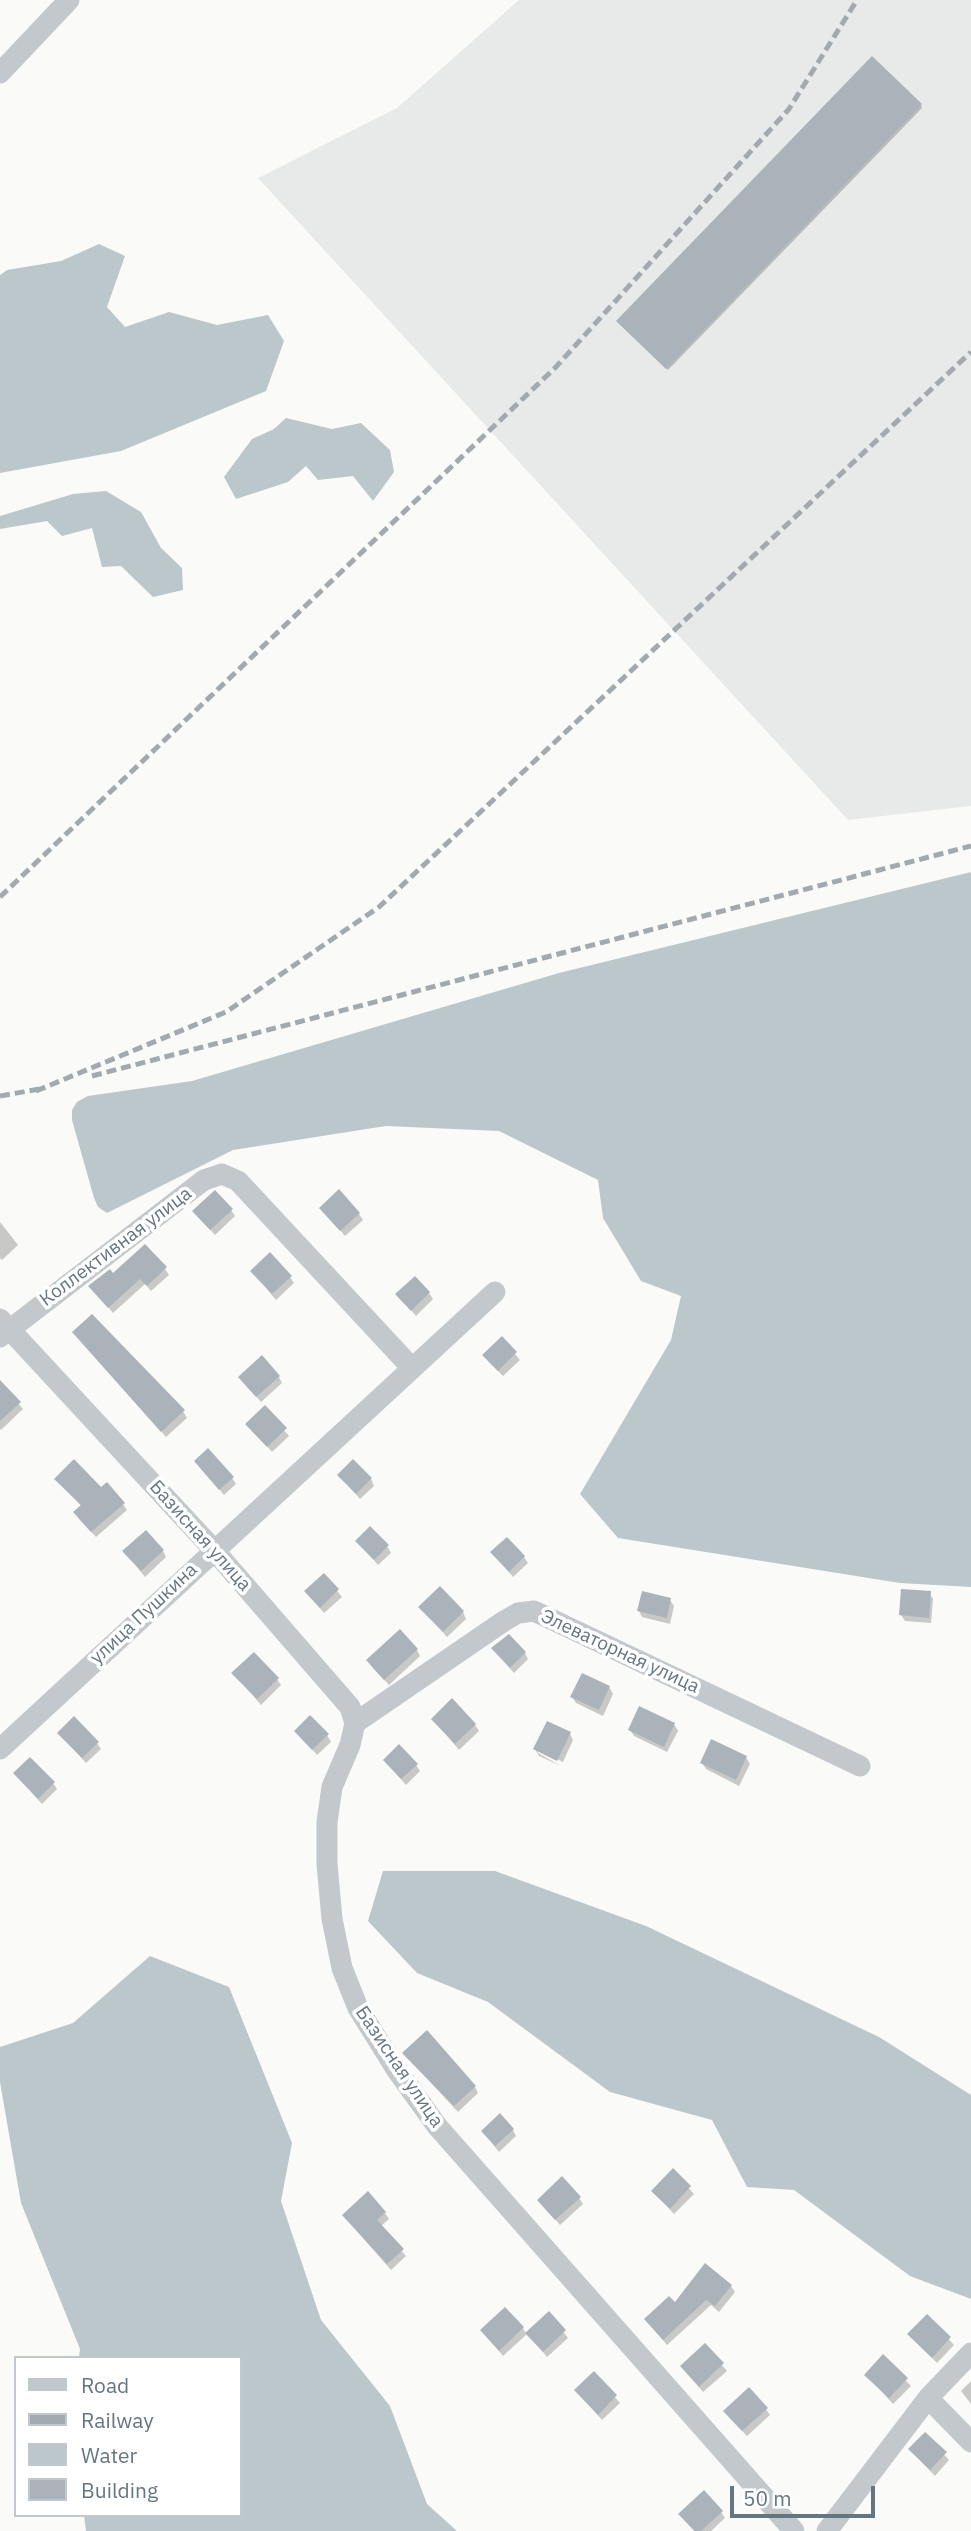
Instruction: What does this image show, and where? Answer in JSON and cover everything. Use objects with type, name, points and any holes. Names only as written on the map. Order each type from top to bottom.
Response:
[{"type":"street","points":[[0,73],[69,0]]},
{"type":"street","name":"Коллективная улица","points":[[3,1329],[204,1180],[222,1174],[237,1181],[411,1367]]},
{"type":"street","name":"улица Пушкина","points":[[0,1749],[213,1549],[495,1292]]},
{"type":"street","name":"Базисная улица","points":[[3,1329],[213,1549],[349,1707],[355,1724],[350,1745],[332,1787],[327,1822],[327,1864],[332,1919],[342,1968],[358,2008],[390,2060],[437,2126],[794,2531]]},
{"type":"street","name":"Элеваторная улица","points":[[355,1724],[504,1621],[518,1613],[534,1611],[860,1766]]},
{"type":"street","points":[[827,2531],[928,2398],[971,2353]]},
{"type":"street","points":[[928,2398],[971,2442]]},
{"type":"shaded area","points":[[519,0],[971,0],[971,806],[848,820],[258,178],[397,108]]},
{"type":"water","points":[[99,244],[125,256],[107,307],[125,327],[169,312],[217,325],[268,315],[284,341],[266,391],[121,451],[0,473],[0,275],[7,270],[61,261]]},
{"type":"water","points":[[286,418],[332,429],[361,423],[390,450],[394,472],[373,501],[353,476],[318,480],[306,466],[288,482],[236,499],[224,477],[252,439],[274,429]]},
{"type":"water","points":[[106,491],[141,512],[161,548],[182,568],[183,590],[153,597],[121,566],[102,567],[92,528],[62,536],[47,521],[0,529],[0,516],[73,494]]},
{"type":"water","points":[[971,872],[971,1587],[900,1583],[618,1538],[580,1494],[671,1340],[681,1296],[641,1281],[603,1218],[598,1180],[499,1131],[386,1126],[233,1150],[107,1213],[98,1207],[94,1198],[72,1120],[72,1110],[77,1102],[88,1096],[192,1081],[559,973]]},
{"type":"water","points":[[383,1871],[495,1871],[646,1926],[879,2037],[971,2095],[971,2299],[910,2276],[794,2190],[747,2187],[712,2120],[610,2092],[488,2002],[417,1973],[368,1921]]},
{"type":"water","points":[[150,1956],[229,1987],[292,2143],[281,2201],[321,2320],[390,2406],[427,2504],[457,2531],[86,2531],[84,2517],[242,2517],[242,2356],[79,2356],[80,2349],[21,2203],[0,2082],[0,2047],[73,2023]]},
{"type":"building","points":[[872,56],[922,104],[666,369],[616,321]]},
{"type":"building","points":[[339,1189],[360,1213],[340,1231],[319,1208]]},
{"type":"building","points":[[215,1190],[233,1209],[210,1230],[192,1211]]},
{"type":"building","points":[[145,1244],[167,1267],[147,1286],[140,1279],[108,1308],[88,1286],[110,1269],[113,1273]]},
{"type":"building","points":[[270,1252],[292,1276],[272,1294],[250,1271]]},
{"type":"building","points":[[415,1276],[430,1292],[411,1311],[395,1294]]},
{"type":"building","points":[[92,1314],[185,1410],[161,1432],[72,1332]]},
{"type":"building","points":[[502,1336],[517,1352],[498,1371],[482,1355]]},
{"type":"building","points":[[262,1355],[280,1376],[256,1397],[238,1377]]},
{"type":"building","points":[[0,1380],[21,1402],[0,1421]]},
{"type":"building","points":[[265,1405],[287,1428],[267,1447],[245,1424]]},
{"type":"building","points":[[208,1448],[234,1477],[219,1490],[194,1461]]},
{"type":"building","points":[[74,1459],[101,1487],[107,1482],[125,1503],[91,1532],[73,1512],[81,1505],[54,1479]]},
{"type":"building","points":[[353,1459],[372,1478],[356,1494],[337,1475]]},
{"type":"building","points":[[370,1526],[389,1545],[374,1560],[355,1541]]},
{"type":"building","points":[[146,1530],[164,1550],[141,1571],[122,1551]]},
{"type":"building","points":[[507,1537],[525,1556],[509,1572],[490,1552]]},
{"type":"building","points":[[324,1573],[339,1589],[320,1608],[304,1591]]},
{"type":"building","points":[[440,1586],[464,1611],[443,1632],[418,1607]]},
{"type":"building","points":[[901,1589],[931,1591],[929,1618],[899,1615]]},
{"type":"building","points":[[642,1591],[671,1598],[667,1618],[637,1611]]},
{"type":"building","points":[[400,1629],[418,1649],[384,1680],[366,1660]]},
{"type":"building","points":[[509,1634],[526,1652],[510,1668],[491,1648]]},
{"type":"building","points":[[254,1652],[279,1678],[257,1699],[231,1673]]},
{"type":"building","points":[[582,1673],[610,1686],[599,1710],[570,1697]]},
{"type":"building","points":[[452,1698],[476,1724],[455,1744],[431,1719]]},
{"type":"building","points":[[639,1706],[675,1723],[664,1747],[628,1730]]},
{"type":"building","points":[[310,1715],[329,1734],[312,1750],[294,1731]]},
{"type":"building","points":[[74,1716],[99,1742],[82,1758],[57,1733]]},
{"type":"building","points":[[547,1721],[571,1732],[557,1761],[533,1749]]},
{"type":"building","points":[[711,1739],[747,1756],[736,1780],[700,1763]]},
{"type":"building","points":[[399,1744],[418,1764],[401,1779],[383,1760]]},
{"type":"building","points":[[30,1757],[55,1782],[38,1799],[13,1773]]},
{"type":"building","points":[[427,2030],[476,2086],[454,2106],[402,2053]]},
{"type":"building","points":[[500,2113],[514,2129],[495,2146],[481,2131]]},
{"type":"building","points":[[673,2168],[691,2186],[670,2209],[651,2191]]},
{"type":"building","points":[[562,2176],[581,2197],[555,2220],[537,2200]]},
{"type":"building","points":[[368,2191],[386,2212],[377,2220],[404,2249],[387,2264],[342,2215]]},
{"type":"building","points":[[705,2263],[732,2285],[715,2306],[706,2300],[663,2340],[644,2319],[669,2296],[675,2302]]},
{"type":"building","points":[[505,2307],[524,2327],[499,2351],[480,2330]]},
{"type":"building","points":[[549,2311],[566,2330],[543,2352],[525,2333]]},
{"type":"building","points":[[927,2314],[951,2337],[932,2358],[907,2334]]},
{"type":"building","points":[[705,2343],[724,2363],[699,2387],[680,2366]]},
{"type":"building","points":[[883,2354],[908,2378],[889,2398],[864,2375]]},
{"type":"building","points":[[594,2371],[617,2395],[598,2415],[574,2390]]},
{"type":"building","points":[[749,2387],[768,2408],[742,2431],[723,2411]]},
{"type":"building","points":[[925,2432],[947,2452],[930,2470],[908,2449]]},
{"type":"building","points":[[704,2490],[723,2511],[701,2531],[695,2531],[678,2514]]},
{"type":"railway","points":[[0,897],[555,368],[789,109],[857,0]]},
{"type":"railway","points":[[36,1091],[226,1012],[379,907],[971,352]]},
{"type":"railway","points":[[92,1076],[971,846]]},
{"type":"railway","points":[[0,1096],[45,1088]]}]
